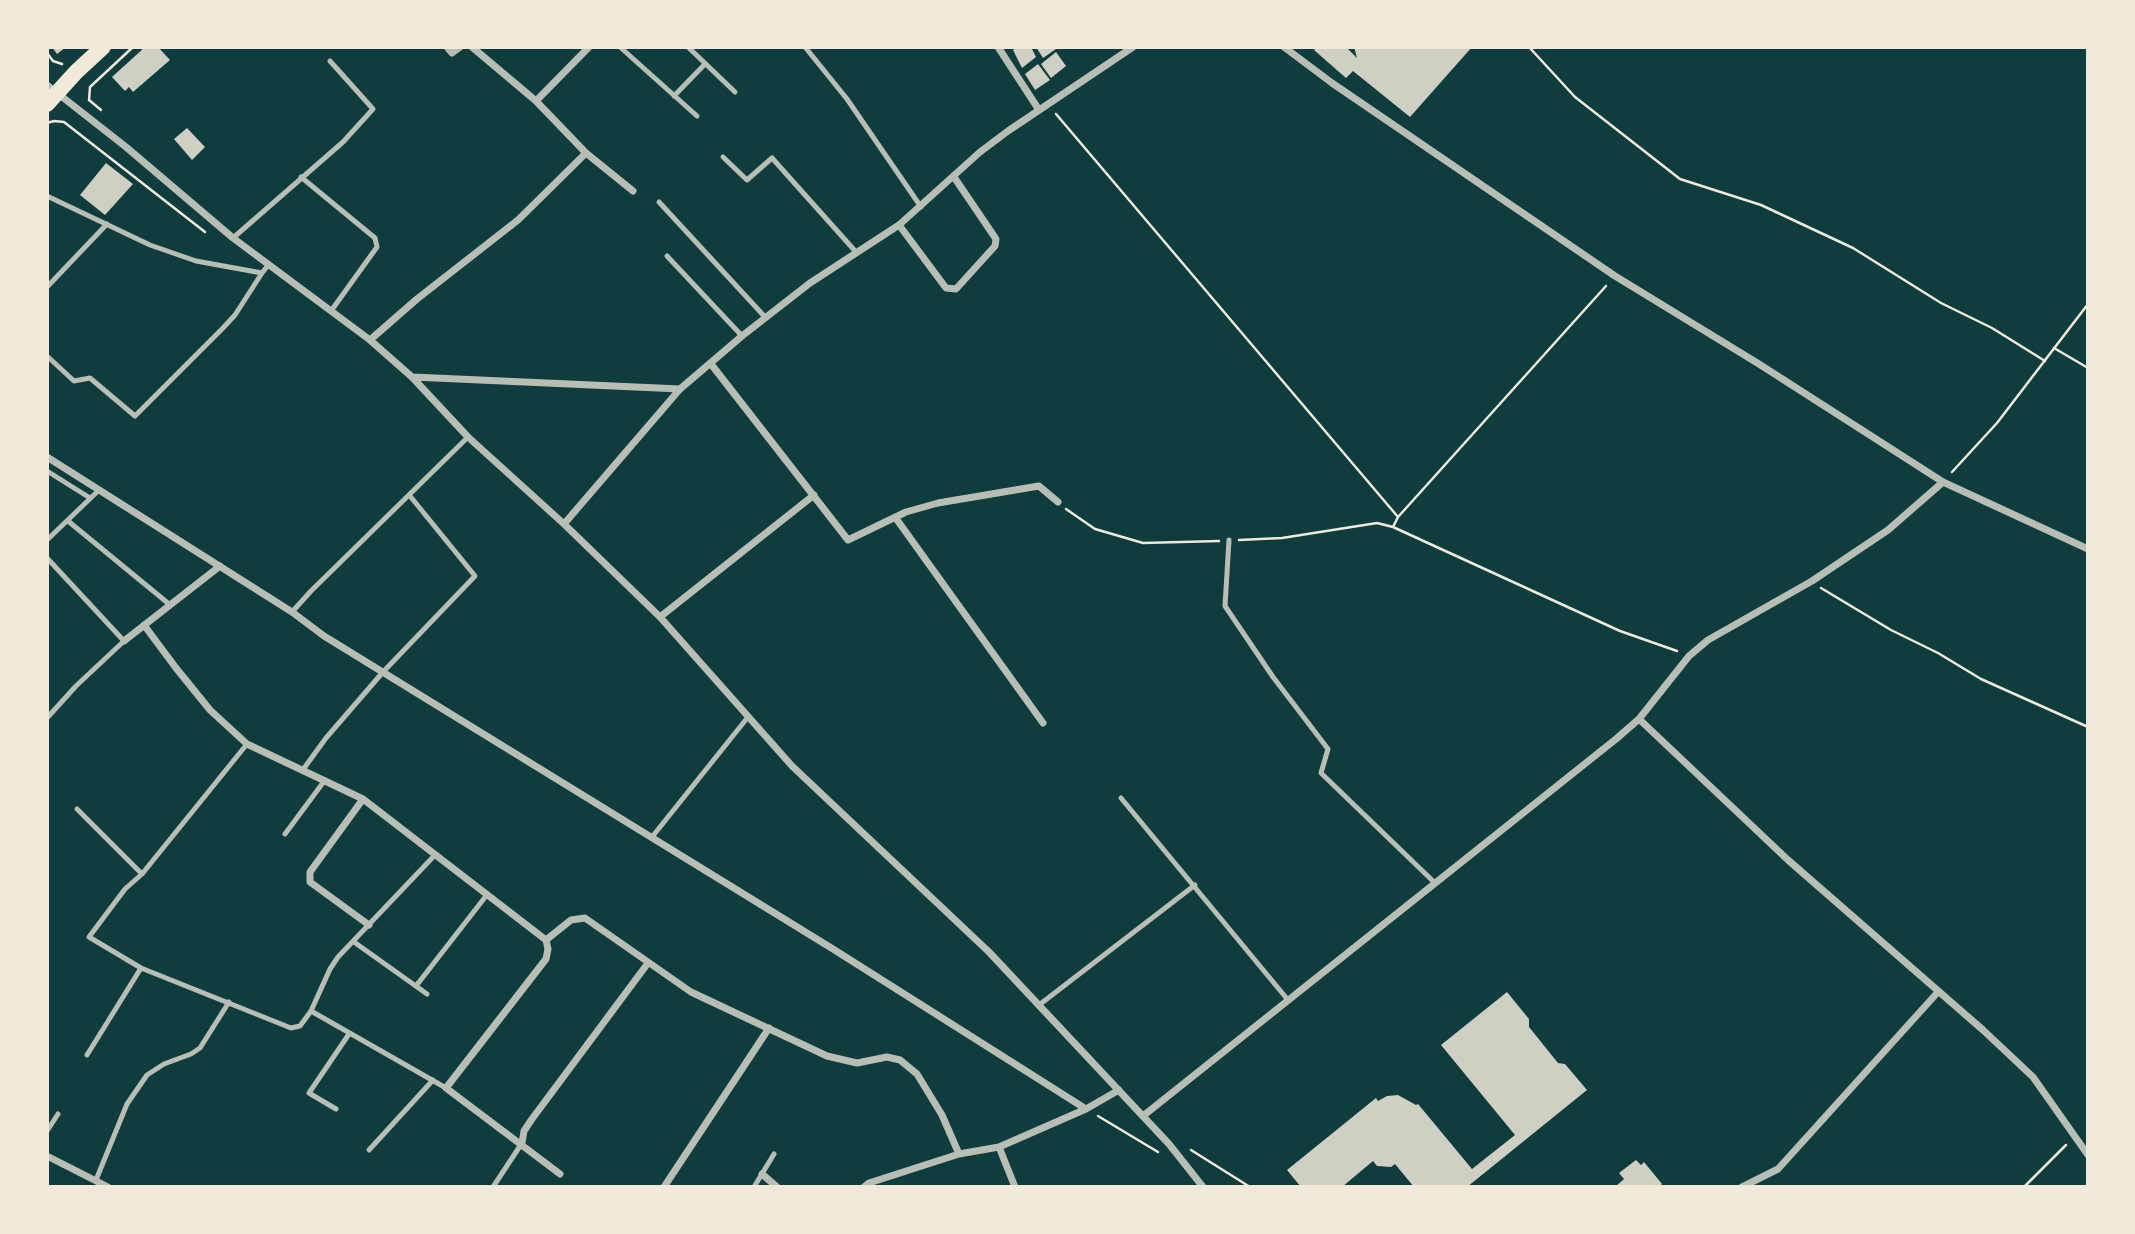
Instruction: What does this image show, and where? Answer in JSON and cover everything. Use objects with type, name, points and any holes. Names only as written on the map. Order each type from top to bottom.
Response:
[{"type":"main road","points":[[50,94],[103,47]]},
{"type":"street","points":[[447,47],[452,53],[460,47]]},
{"type":"street","points":[[472,47],[536,101],[586,153],[633,191]]},
{"type":"street","points":[[536,101],[589,47]]},
{"type":"street","points":[[998,47],[1039,110]]},
{"type":"street","points":[[564,524],[680,389],[741,336],[899,225],[980,152],[1133,47]]},
{"type":"street","points":[[1284,47],[1615,276],[1943,482],[2088,549]]},
{"type":"street","points":[[50,94],[126,147],[233,238],[370,340],[412,377],[468,437],[564,524],[660,617],[792,766],[930,895],[1039,1005],[1143,1116],[1203,1187]]},
{"type":"street","points":[[370,340],[416,299],[518,220],[586,153]]},
{"type":"street","points":[[899,225],[946,288],[956,289],[995,246],[996,239],[954,177]]},
{"type":"street","points":[[711,363],[848,540],[906,512],[938,503],[1039,486],[1058,502]]},
{"type":"street","points":[[412,377],[680,389]]},
{"type":"street","points":[[47,457],[292,612],[324,636],[652,837],[1086,1109]]},
{"type":"street","points":[[1143,1116],[1616,740],[1639,719],[1689,656],[1708,640],[1812,582],[1888,530],[1943,482]]},
{"type":"street","points":[[660,617],[814,495]]},
{"type":"street","points":[[895,517],[1044,723]]},
{"type":"street","points":[[124,641],[220,566]]},
{"type":"street","points":[[144,625],[210,710],[247,744],[363,799],[545,940],[548,949],[546,959],[446,1088],[560,1174]]},
{"type":"street","points":[[1639,719],[1787,860],[2033,1077],[2088,1155]]},
{"type":"street","points":[[363,799],[310,872],[310,883],[369,925]]},
{"type":"street","points":[[545,940],[571,920],[585,918],[691,992],[827,1056],[857,1063],[887,1057],[901,1060],[917,1074],[942,1115],[959,1154]]},
{"type":"street","points":[[522,1143],[524,1132],[532,1119],[648,963]]},
{"type":"street","points":[[1742,1187],[1778,1169],[1938,992]]},
{"type":"street","points":[[664,1187],[769,1028]]},
{"type":"street","points":[[864,1187],[869,1183],[959,1154],[999,1147],[1086,1109],[1119,1090]]},
{"type":"street","points":[[999,1147],[1015,1187]]},
{"type":"street","points":[[47,1156],[108,1187]]},
{"type":"street","points":[[762,1174],[777,1187]]},
{"type":"lane","points":[[620,47],[697,116]]},
{"type":"lane","points":[[688,47],[735,92]]},
{"type":"lane","points":[[805,47],[846,99],[921,207]]},
{"type":"lane","points":[[233,238],[343,142],[373,109],[330,61]]},
{"type":"lane","points":[[674,96],[705,64]]},
{"type":"lane","points":[[723,157],[747,180],[772,158],[856,253]]},
{"type":"lane","points":[[301,177],[375,238],[377,247],[331,311]]},
{"type":"lane","points":[[47,196],[150,245],[196,261],[262,273]]},
{"type":"lane","points":[[659,202],[765,317]]},
{"type":"lane","points":[[47,287],[107,223]]},
{"type":"lane","points":[[667,256],[741,336]]},
{"type":"lane","points":[[47,356],[74,381],[90,378],[135,416],[235,316],[270,264]]},
{"type":"lane","points":[[292,612],[468,437]]},
{"type":"lane","points":[[47,471],[90,498]]},
{"type":"lane","points":[[47,540],[99,490]]},
{"type":"lane","points":[[302,771],[326,738],[383,672],[475,576],[410,496]]},
{"type":"lane","points":[[68,521],[169,604]]},
{"type":"lane","points":[[1229,540],[1225,606],[1273,677],[1328,749],[1321,773],[1435,883]]},
{"type":"lane","points":[[47,558],[124,641],[76,686],[47,718]]},
{"type":"lane","points":[[652,837],[748,716]]},
{"type":"lane","points":[[247,744],[142,874],[125,889],[89,937],[141,968],[291,1028],[300,1026],[311,1011],[338,957],[434,856]]},
{"type":"lane","points":[[285,834],[326,780]]},
{"type":"lane","points":[[1121,798],[1288,1000]]},
{"type":"lane","points":[[77,809],[142,874]]},
{"type":"lane","points":[[1039,1005],[1195,885]]},
{"type":"lane","points":[[416,986],[486,896]]},
{"type":"lane","points":[[354,942],[427,994]]},
{"type":"lane","points":[[88,1055],[141,968]]},
{"type":"lane","points":[[96,1180],[127,1104],[147,1075],[200,1048],[229,1002]]},
{"type":"lane","points":[[311,1011],[446,1088]]},
{"type":"lane","points":[[336,1109],[309,1093],[349,1034]]},
{"type":"lane","points":[[369,1150],[433,1080]]},
{"type":"lane","points":[[47,1131],[58,1114]]},
{"type":"lane","points":[[502,1187],[494,1184],[522,1143]]},
{"type":"lane","points":[[754,1187],[774,1154]]},
{"type":"path","points":[[89,100],[90,87],[133,47]]},
{"type":"path","points":[[1529,47],[1575,97],[1680,179],[1761,205],[1853,248],[1941,303],[1992,328],[2045,361]]},
{"type":"path","points":[[47,53],[53,61]]},
{"type":"path","points":[[1047,104],[1398,517]]},
{"type":"path","points":[[47,123],[64,122],[209,235]]},
{"type":"path","points":[[1393,527],[1398,517],[1615,276]]},
{"type":"path","points":[[1943,482],[1997,423],[2088,304]]},
{"type":"path","points":[[2054,348],[2088,368]]},
{"type":"path","points":[[1058,502],[1095,529],[1143,543],[1282,538],[1377,523],[1393,527],[1620,631],[1689,656]]},
{"type":"path","points":[[1812,582],[1891,630],[1938,653],[1981,679],[2088,727]]},
{"type":"path","points":[[1086,1109],[1158,1152]]},
{"type":"path","points":[[2024,1187],[2076,1135]]},
{"type":"path","points":[[1181,1143],[1250,1187]]},
{"type":"building","points":[[52,47],[66,47],[57,54]]},
{"type":"building","points":[[145,47],[158,47],[170,60],[133,92],[129,87],[125,91],[112,77]]},
{"type":"building","points":[[1017,47],[1031,47],[1036,57],[1022,68],[1013,50]]},
{"type":"building","points":[[1036,47],[1054,47],[1056,49],[1043,58]]},
{"type":"building","points":[[1317,47],[1346,47],[1357,58],[1354,47],[1472,47],[1410,117],[1353,71],[1346,78],[1314,50]]},
{"type":"building","points":[[1056,52],[1066,66],[1051,78],[1041,64]]},
{"type":"building","points":[[1038,64],[1050,80],[1035,90],[1025,74]]},
{"type":"building","points":[[187,128],[205,147],[192,160],[174,139]]},
{"type":"building","points":[[106,163],[133,184],[105,215],[80,195]]},
{"type":"building","points":[[1507,992],[1529,1019],[1529,1027],[1558,1063],[1565,1064],[1587,1090],[1467,1187],[1414,1187],[1395,1164],[1391,1167],[1377,1166],[1373,1161],[1342,1187],[1301,1187],[1287,1170],[1376,1098],[1378,1101],[1387,1096],[1398,1095],[1418,1104],[1472,1169],[1515,1135],[1441,1045]]},
{"type":"building","points":[[1636,1160],[1641,1165],[1644,1162],[1662,1184],[1659,1187],[1615,1187],[1624,1179],[1619,1173]]}]
